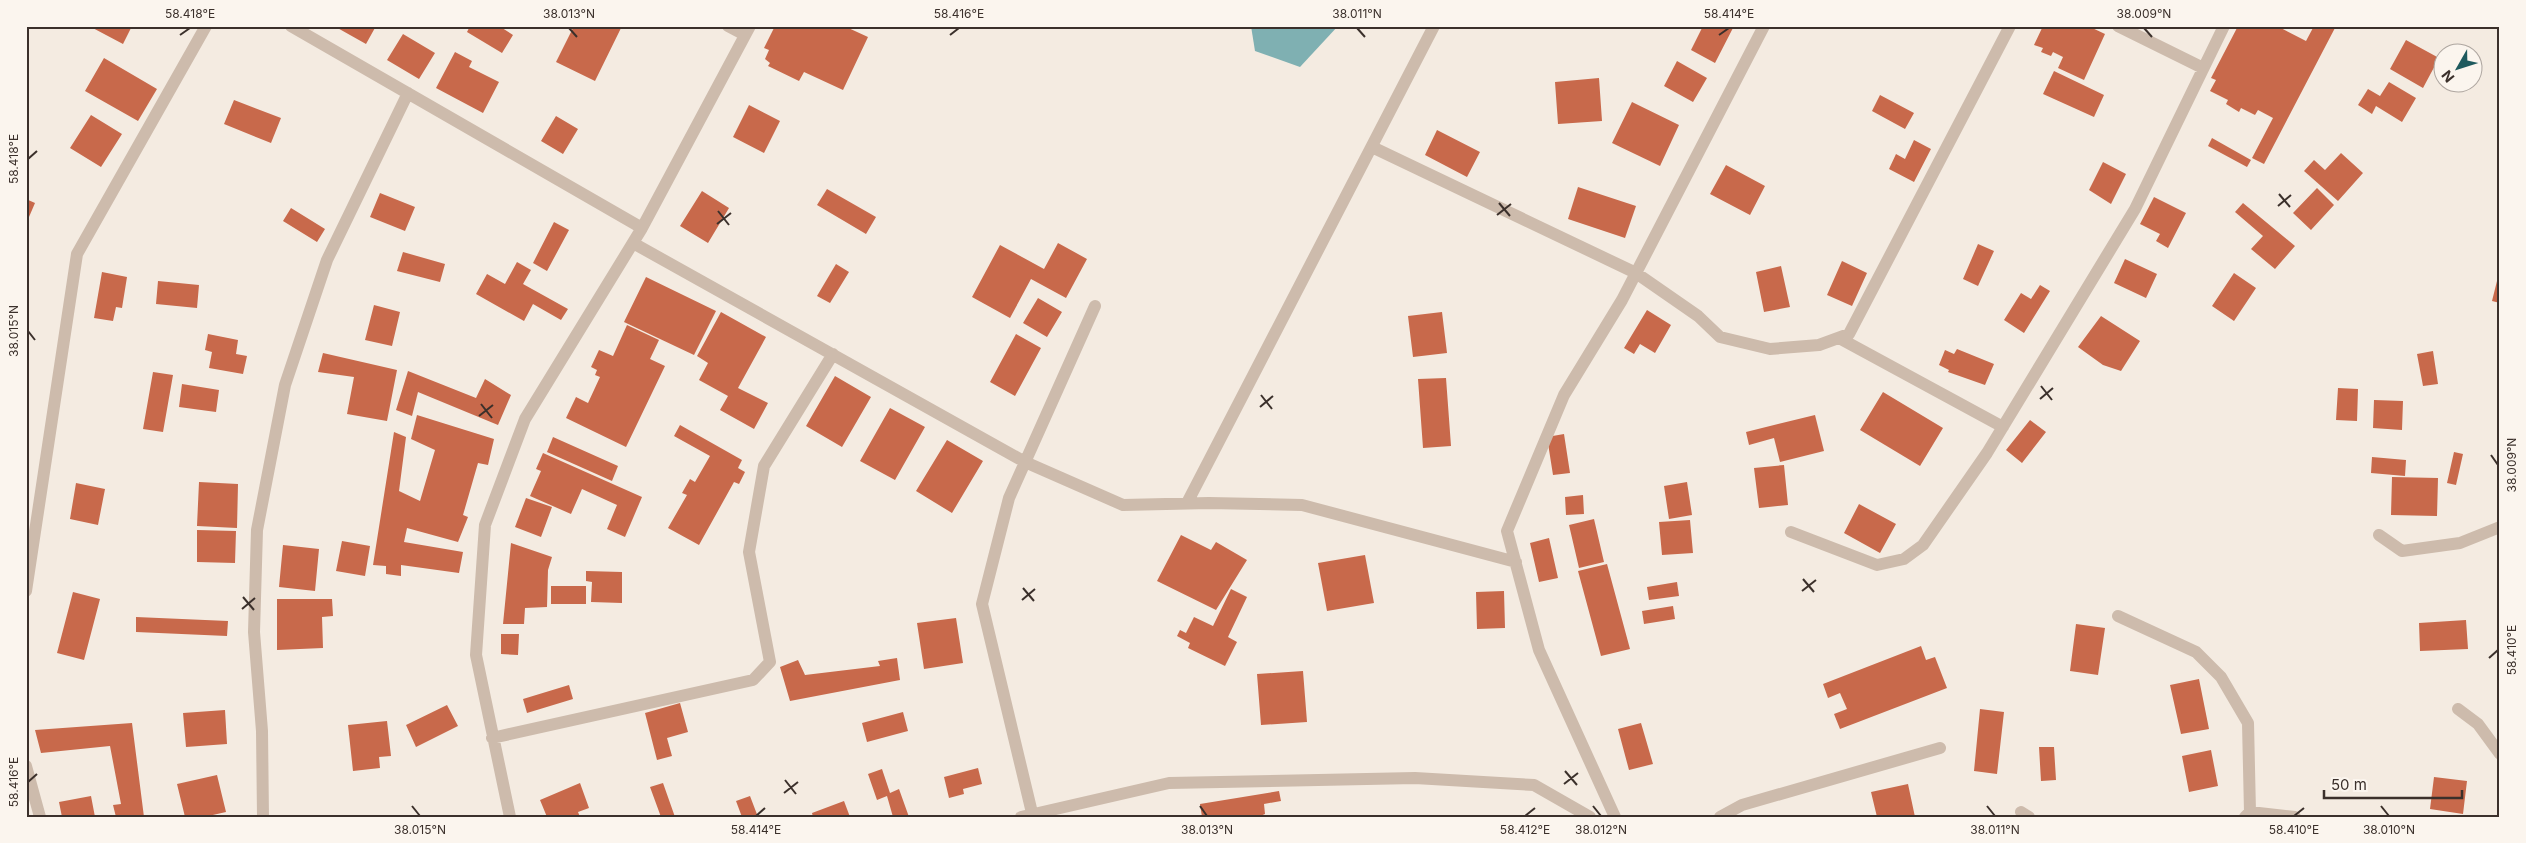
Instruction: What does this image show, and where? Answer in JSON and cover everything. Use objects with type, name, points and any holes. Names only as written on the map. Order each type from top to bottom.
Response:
[{"type":"street","points":[[26,591],[77,254],[206,26]]},
{"type":"street","points":[[291,26],[642,228]]},
{"type":"street","points":[[510,817],[476,656],[485,525],[525,419],[642,228],[748,31],[728,26]]},
{"type":"street","points":[[1187,503],[1434,26]]},
{"type":"street","points":[[1615,817],[1539,650],[1508,531],[1564,395],[1636,273],[1764,26]]},
{"type":"street","points":[[1372,147],[1636,273],[1698,316],[1720,337],[1770,349],[1819,345],[1849,334],[2010,26]]},
{"type":"street","points":[[2118,26],[2203,68]]},
{"type":"street","points":[[1791,532],[1877,565],[1904,559],[1922,545],[2003,427],[2135,209],[2224,26]]},
{"type":"street","points":[[263,817],[262,731],[254,632],[257,530],[285,385],[327,260],[408,93]]},
{"type":"street","points":[[633,243],[1025,462],[1123,505],[1187,503],[1302,505],[1516,562]]},
{"type":"street","points":[[1095,306],[1009,498],[982,604],[1029,816],[1169,783],[1416,778],[1534,786],[1590,817]]},
{"type":"street","points":[[1839,338],[2003,427]]},
{"type":"street","points":[[492,738],[753,680],[770,662],[750,552],[764,466],[833,354]]},
{"type":"street","points":[[2379,535],[2402,551],[2460,543],[2500,527]]},
{"type":"street","points":[[2118,616],[2196,652],[2221,677],[2248,723],[2247,814],[2295,817]]},
{"type":"street","points":[[2458,709],[2478,724],[2500,754]]},
{"type":"street","points":[[1720,817],[1742,805],[1940,748]]},
{"type":"street","points":[[26,766],[40,817]]},
{"type":"water","points":[[1251,26],[1338,26],[1300,67],[1255,51]]},
{"type":"building","points":[[89,26],[132,26],[123,44]]},
{"type":"building","points":[[334,26],[376,26],[366,44]]},
{"type":"building","points":[[470,26],[499,26],[513,35],[502,53],[467,32]]},
{"type":"building","points":[[574,26],[622,26],[595,81],[556,62]]},
{"type":"building","points":[[775,26],[844,26],[868,37],[843,90],[804,72],[799,81],[768,66],[770,63],[765,59],[769,50],[764,48]]},
{"type":"building","points":[[1703,26],[1734,26],[1715,63],[1691,50]]},
{"type":"building","points":[[2043,26],[2088,26],[2105,34],[2084,80],[2058,68],[2063,57],[2053,52],[2051,56],[2041,52],[2043,48],[2034,45]]},
{"type":"building","points":[[2238,26],[2277,26],[2306,41],[2314,26],[2336,26],[2264,164],[2252,158],[2273,118],[2258,110],[2255,115],[2241,108],[2239,112],[2226,104],[2228,100],[2210,91],[2216,80],[2211,78]]},
{"type":"building","points":[[403,34],[435,53],[419,79],[387,60]]},
{"type":"building","points":[[2406,40],[2434,55],[2434,67],[2423,88],[2390,69]]},
{"type":"building","points":[[455,52],[472,61],[469,67],[499,82],[483,113],[436,88]]},
{"type":"building","points":[[104,58],[157,89],[138,121],[85,91]]},
{"type":"building","points":[[1677,61],[1707,78],[1693,102],[1664,86]]},
{"type":"building","points":[[2054,71],[2104,95],[2094,117],[2043,94]]},
{"type":"building","points":[[1599,78],[1602,121],[1558,124],[1555,82]]},
{"type":"building","points":[[2389,82],[2416,98],[2402,122],[2376,106],[2372,114],[2358,105],[2368,89],[2380,96]]},
{"type":"building","points":[[1880,95],[1914,113],[1905,129],[1872,111]]},
{"type":"building","points":[[234,100],[281,118],[271,143],[224,124]]},
{"type":"building","points":[[1632,102],[1679,125],[1660,166],[1612,143]]},
{"type":"building","points":[[749,105],[780,121],[764,153],[733,137]]},
{"type":"building","points":[[91,115],[122,134],[101,167],[70,148]]},
{"type":"building","points":[[556,116],[578,129],[563,154],[541,141]]},
{"type":"building","points":[[1437,130],[1480,152],[1467,177],[1425,155]]},
{"type":"building","points":[[2212,138],[2251,160],[2247,167],[2208,146]]},
{"type":"building","points":[[1914,140],[1931,149],[1914,182],[1889,169],[1896,154],[1905,159]]},
{"type":"building","points":[[2341,153],[2363,173],[2338,201],[2304,171],[2314,160],[2325,170]]},
{"type":"building","points":[[2103,162],[2126,174],[2111,204],[2089,190]]},
{"type":"building","points":[[1726,165],[1765,186],[1750,215],[1710,194]]},
{"type":"building","points":[[1578,187],[1636,206],[1625,238],[1568,219]]},
{"type":"building","points":[[2317,188],[2334,205],[2311,230],[2293,213]]},
{"type":"building","points":[[827,189],[876,217],[866,234],[817,205]]},
{"type":"building","points":[[702,191],[729,208],[708,243],[680,226]]},
{"type":"building","points":[[380,193],[415,207],[405,231],[370,217]]},
{"type":"building","points":[[2154,197],[2186,213],[2168,248],[2156,241],[2160,234],[2140,224]]},
{"type":"building","points":[[26,199],[35,203],[26,224]]},
{"type":"building","points":[[2243,203],[2295,246],[2275,269],[2251,249],[2263,236],[2235,212]]},
{"type":"building","points":[[291,208],[325,229],[317,242],[283,221]]},
{"type":"building","points":[[554,222],[569,230],[547,271],[533,263]]},
{"type":"building","points":[[1058,243],[1087,259],[1066,298],[1031,279],[1010,318],[972,297],[1000,245],[1044,269]]},
{"type":"building","points":[[1978,244],[1994,251],[1978,286],[1963,279]]},
{"type":"building","points":[[403,252],[445,264],[440,282],[397,271]]},
{"type":"building","points":[[2125,259],[2157,274],[2146,298],[2114,283]]},
{"type":"building","points":[[1842,261],[1867,273],[1852,306],[1827,295]]},
{"type":"building","points":[[517,262],[531,270],[523,284],[568,309],[561,320],[533,304],[524,321],[476,294],[487,274],[505,284]]},
{"type":"building","points":[[836,264],[849,272],[830,303],[817,296]]},
{"type":"building","points":[[1781,266],[1790,307],[1764,312],[1756,272]]},
{"type":"building","points":[[102,272],[127,277],[122,308],[116,307],[113,321],[94,318]]},
{"type":"building","points":[[2234,273],[2256,288],[2234,321],[2212,306]]},
{"type":"building","points":[[2500,273],[2500,303],[2492,301]]},
{"type":"building","points":[[646,277],[716,311],[694,355],[624,322]]},
{"type":"building","points":[[158,281],[199,285],[197,308],[156,304]]},
{"type":"building","points":[[2040,285],[2050,291],[2024,333],[2004,320],[2021,293],[2031,299]]},
{"type":"building","points":[[1038,298],[1062,312],[1047,337],[1023,323]]},
{"type":"building","points":[[374,305],[400,312],[392,346],[365,340]]},
{"type":"building","points":[[1647,310],[1671,325],[1655,353],[1640,344],[1634,354],[1624,348]]},
{"type":"building","points":[[721,312],[766,337],[738,388],[768,403],[754,429],[720,410],[728,396],[699,380],[708,363],[697,356]]},
{"type":"building","points":[[1442,312],[1447,353],[1413,357],[1408,316]]},
{"type":"building","points":[[2101,316],[2140,341],[2121,371],[2103,365],[2078,347]]},
{"type":"building","points":[[627,325],[659,340],[650,359],[665,366],[626,447],[566,418],[576,397],[588,403],[600,377],[595,375],[597,370],[591,367],[599,350],[613,356]]},
{"type":"building","points":[[208,334],[238,340],[236,354],[247,356],[243,374],[209,368],[212,352],[205,350]]},
{"type":"building","points":[[1016,334],[1041,348],[1015,396],[990,382]]},
{"type":"building","points":[[1957,349],[1994,364],[1985,385],[1948,372],[1949,370],[1939,365],[1945,350],[1954,354]]},
{"type":"building","points":[[2433,351],[2438,384],[2423,386],[2417,354]]},
{"type":"building","points":[[323,353],[397,370],[387,421],[347,414],[354,377],[318,372]]},
{"type":"building","points":[[408,371],[476,398],[485,379],[511,395],[498,425],[418,392],[412,416],[396,410]]},
{"type":"building","points":[[153,372],[173,375],[163,432],[143,429]]},
{"type":"building","points":[[835,376],[871,397],[842,447],[806,426]]},
{"type":"building","points":[[1446,378],[1451,446],[1423,448],[1418,379]]},
{"type":"building","points":[[182,384],[219,390],[216,412],[179,407]]},
{"type":"building","points":[[2338,388],[2358,389],[2357,421],[2336,420]]},
{"type":"building","points":[[1883,392],[1943,428],[1920,466],[1860,430]]},
{"type":"building","points":[[2374,400],[2403,401],[2402,430],[2373,428]]},
{"type":"building","points":[[890,408],[925,427],[895,480],[860,461]]},
{"type":"building","points":[[417,415],[494,439],[488,465],[478,463],[463,515],[468,517],[458,542],[407,528],[404,542],[463,552],[459,573],[401,565],[401,576],[386,574],[386,566],[373,565],[394,432],[406,437],[399,491],[420,501],[435,450],[411,439]]},
{"type":"building","points":[[1815,415],[1824,451],[1780,462],[1774,438],[1749,445],[1746,432]]},
{"type":"building","points":[[2030,420],[2046,432],[2022,463],[2006,450]]},
{"type":"building","points":[[680,425],[742,460],[738,468],[745,472],[739,484],[734,482],[699,545],[668,528],[687,495],[682,493],[690,479],[695,482],[710,456],[674,436]]},
{"type":"building","points":[[1564,434],[1570,473],[1553,475],[1547,437]]},
{"type":"building","points":[[553,437],[618,466],[612,481],[547,452]]},
{"type":"building","points":[[947,440],[983,461],[952,513],[916,491]]},
{"type":"building","points":[[2454,452],[2463,454],[2456,485],[2447,483]]},
{"type":"building","points":[[543,453],[642,497],[625,537],[607,529],[617,505],[582,489],[571,514],[530,496],[541,471],[536,469]]},
{"type":"building","points":[[2372,457],[2406,460],[2405,476],[2371,473]]},
{"type":"building","points":[[1784,465],[1788,505],[1759,508],[1754,468]]},
{"type":"building","points":[[2392,477],[2438,478],[2437,516],[2391,515]]},
{"type":"building","points":[[199,482],[238,484],[237,528],[197,526]]},
{"type":"building","points":[[1687,482],[1692,515],[1669,519],[1664,486]]},
{"type":"building","points":[[76,483],[105,489],[98,525],[70,519]]},
{"type":"building","points":[[1583,495],[1584,514],[1566,515],[1565,497]]},
{"type":"building","points":[[526,498],[552,507],[541,537],[515,527]]},
{"type":"building","points":[[1859,504],[1896,524],[1880,553],[1844,533]]},
{"type":"building","points":[[1594,519],[1604,562],[1579,568],[1569,525]]},
{"type":"building","points":[[1690,520],[1693,553],[1662,555],[1659,522]]},
{"type":"building","points":[[197,530],[236,531],[235,563],[197,562]]},
{"type":"building","points":[[1181,535],[1211,550],[1216,542],[1247,560],[1216,610],[1157,581]]},
{"type":"building","points":[[1549,538],[1558,578],[1539,582],[1530,543]]},
{"type":"building","points":[[342,541],[370,546],[365,576],[336,571]]},
{"type":"building","points":[[511,543],[552,557],[548,570],[547,607],[525,608],[524,624],[503,624]]},
{"type":"building","points":[[283,545],[319,549],[315,591],[279,587]]},
{"type":"building","points":[[1365,555],[1374,603],[1327,611],[1318,563]]},
{"type":"building","points":[[1607,564],[1630,649],[1601,656],[1578,571]]},
{"type":"building","points":[[586,571],[622,572],[622,603],[591,602],[592,582],[586,581]]},
{"type":"building","points":[[1677,582],[1679,596],[1649,600],[1647,587]]},
{"type":"building","points":[[551,586],[586,586],[586,604],[551,604]]},
{"type":"building","points":[[1231,589],[1247,597],[1228,637],[1237,642],[1225,666],[1188,648],[1190,643],[1177,636],[1180,630],[1186,633],[1194,617],[1213,626]]},
{"type":"building","points":[[1504,591],[1505,628],[1477,629],[1476,592]]},
{"type":"building","points":[[73,592],[100,599],[84,660],[57,653]]},
{"type":"building","points":[[277,599],[332,599],[333,616],[322,617],[323,648],[277,650]]},
{"type":"building","points":[[1673,606],[1675,619],[1644,624],[1642,611]]},
{"type":"building","points":[[136,617],[228,621],[227,636],[136,632]]},
{"type":"building","points":[[956,618],[963,663],[924,669],[917,623]]},
{"type":"building","points":[[2466,620],[2468,649],[2420,651],[2419,623]]},
{"type":"building","points":[[2076,624],[2105,628],[2098,675],[2070,671]]},
{"type":"building","points":[[501,634],[519,634],[518,655],[501,654]]},
{"type":"building","points":[[1921,646],[1926,660],[1935,657],[1947,688],[1840,729],[1834,714],[1847,709],[1840,693],[1828,698],[1823,684]]},
{"type":"building","points":[[897,658],[900,680],[790,701],[780,667],[798,660],[805,675],[880,666],[878,661]]},
{"type":"building","points":[[1303,671],[1307,722],[1261,725],[1257,674]]},
{"type":"building","points":[[2199,679],[2209,729],[2181,734],[2170,685]]},
{"type":"building","points":[[569,685],[573,699],[527,713],[523,699]]},
{"type":"building","points":[[680,703],[688,732],[667,738],[672,756],[657,760],[645,713]]},
{"type":"building","points":[[447,705],[458,726],[416,747],[406,725]]},
{"type":"building","points":[[1980,709],[2004,712],[1997,774],[1974,771]]},
{"type":"building","points":[[225,710],[227,744],[186,747],[183,713]]},
{"type":"building","points":[[903,712],[908,731],[867,742],[862,723]]},
{"type":"building","points":[[387,721],[391,756],[379,757],[380,768],[353,771],[348,725]]},
{"type":"building","points":[[132,723],[144,817],[116,817],[113,805],[121,804],[110,746],[41,753],[35,730]]},
{"type":"building","points":[[1641,723],[1653,764],[1629,770],[1618,729]]},
{"type":"building","points":[[2039,747],[2054,747],[2056,780],[2041,781]]},
{"type":"building","points":[[2211,750],[2218,786],[2189,792],[2182,756]]},
{"type":"building","points":[[978,768],[982,784],[963,789],[964,794],[949,798],[944,777]]},
{"type":"building","points":[[882,769],[890,793],[899,789],[909,817],[893,817],[887,796],[877,800],[868,774]]},
{"type":"building","points":[[217,775],[226,812],[204,817],[185,817],[177,784]]},
{"type":"building","points":[[2434,777],[2467,781],[2463,814],[2430,809]]},
{"type":"building","points":[[580,783],[589,808],[578,812],[580,817],[547,817],[540,800]]},
{"type":"building","points":[[663,783],[675,817],[661,817],[650,787]]},
{"type":"building","points":[[1908,784],[1915,817],[1877,817],[1871,792]]},
{"type":"building","points":[[1279,791],[1281,801],[1264,804],[1265,814],[1258,817],[1202,817],[1200,804]]},
{"type":"building","points":[[91,796],[95,817],[62,817],[59,802]]},
{"type":"building","points":[[750,796],[758,817],[742,817],[736,801]]},
{"type":"building","points":[[844,801],[850,817],[813,817],[812,813]]}]
